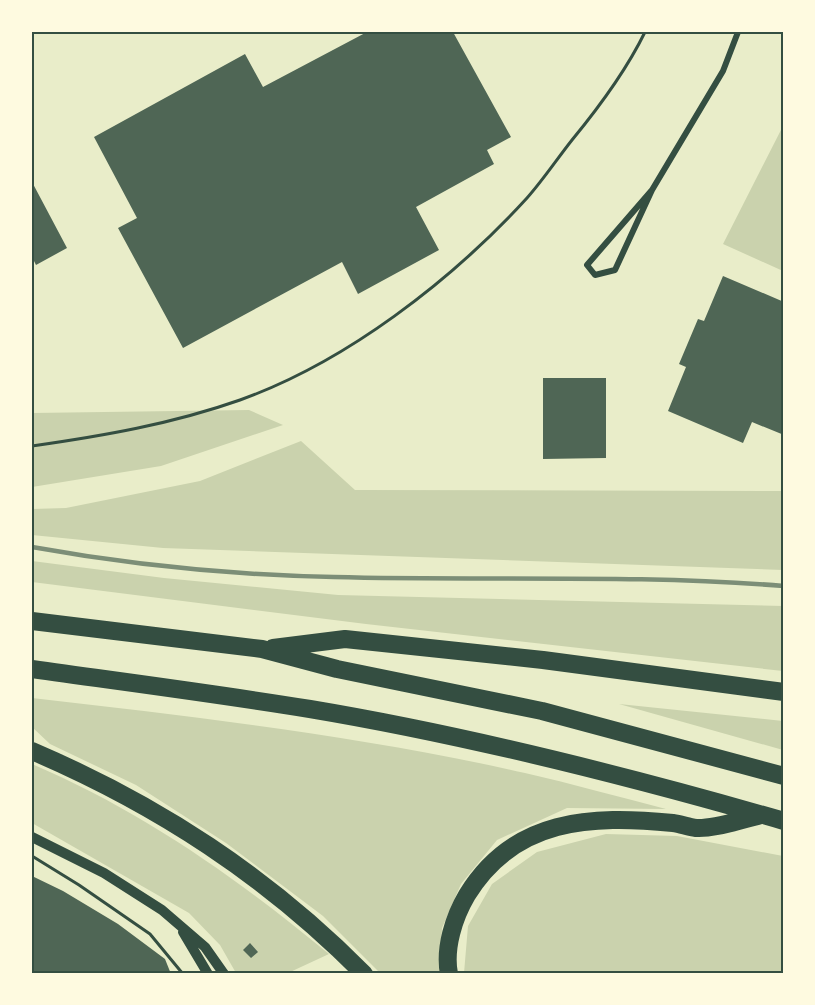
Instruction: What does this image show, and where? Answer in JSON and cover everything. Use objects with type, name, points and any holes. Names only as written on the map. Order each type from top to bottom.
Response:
[{"type":"highway","points":[[32,621],[262,650],[337,669],[542,711],[783,776]]},
{"type":"highway","points":[[262,650],[345,639],[543,660],[783,692]]},
{"type":"highway","points":[[32,669],[310,709],[448,735],[567,761],[783,821]]},
{"type":"highway","points":[[32,751],[144,804],[225,855],[284,900],[364,974]]},
{"type":"highway","points":[[449,974],[450,934],[462,904],[478,877],[505,850],[539,830],[575,823],[620,821],[674,823],[697,828],[763,815]]},
{"type":"street","points":[[652,190],[587,266],[595,275],[615,270],[652,190],[723,71],[738,32]]},
{"type":"street","points":[[32,837],[104,873],[162,910],[206,947],[224,974]]},
{"type":"street","points":[[182,929],[208,974]]},
{"type":"path","points":[[32,446],[129,432],[241,400],[312,367],[356,342],[465,260],[528,197],[628,66],[645,32]]},
{"type":"path","points":[[32,856],[80,885],[150,934],[183,974]]},
{"type":"green space","points":[[783,126],[783,271],[723,244]]},
{"type":"green space","points":[[249,410],[283,425],[161,466],[32,487],[32,413]]},
{"type":"green space","points":[[301,441],[355,490],[783,491],[783,570],[163,548],[32,535],[32,509],[66,508],[200,481]]},
{"type":"green space","points":[[32,561],[164,578],[338,595],[783,606],[783,671],[366,624],[32,582]]},
{"type":"green space","points":[[32,698],[218,720],[403,748],[525,773],[666,809],[567,808],[497,840],[461,884],[442,928],[440,973],[380,973],[323,916],[226,843],[136,785],[50,744],[32,727]]},
{"type":"green space","points":[[619,704],[783,721],[783,750]]},
{"type":"green space","points":[[32,764],[112,803],[187,848],[259,899],[329,954],[288,973],[236,973],[220,945],[189,913],[32,823]]},
{"type":"green space","points":[[606,834],[677,836],[783,856],[783,973],[464,973],[468,926],[492,884],[537,852]]},
{"type":"building","points":[[367,32],[453,32],[511,137],[487,150],[494,164],[416,207],[439,250],[358,294],[342,262],[183,348],[118,228],[137,218],[94,137],[245,54],[263,87]]},
{"type":"building","points":[[32,182],[67,248],[36,265],[32,257]]},
{"type":"building","points":[[723,276],[784,302],[784,435],[752,422],[743,443],[668,411],[686,367],[679,364],[698,319],[704,321]]},
{"type":"building","points":[[543,378],[606,378],[606,458],[543,459]]},
{"type":"building","points":[[32,876],[63,891],[118,924],[165,959],[171,974],[32,974]]},
{"type":"building","points":[[250,943],[258,952],[251,958],[243,950]]},
{"type":"railway","points":[[32,547],[144,564],[296,576],[672,580],[784,586]]}]
